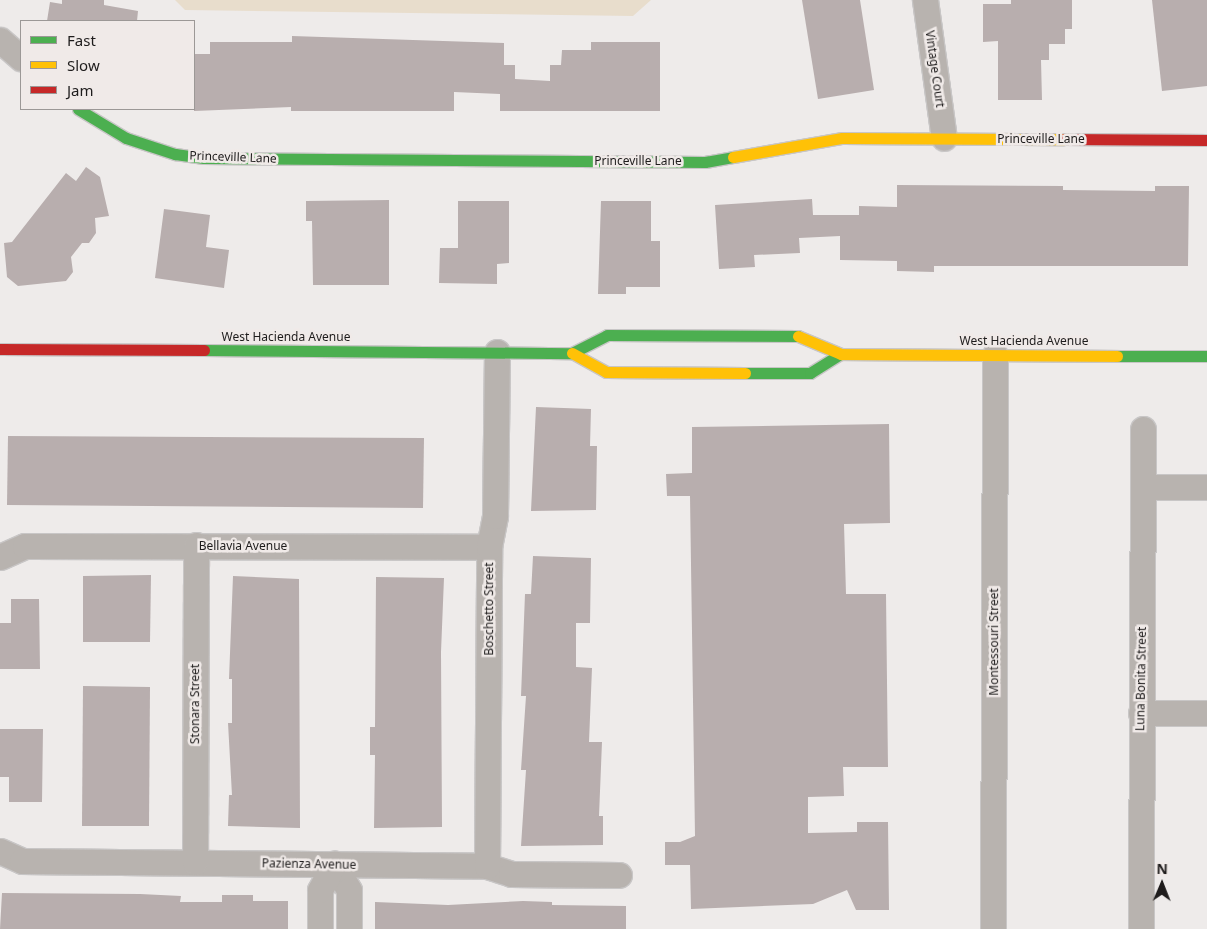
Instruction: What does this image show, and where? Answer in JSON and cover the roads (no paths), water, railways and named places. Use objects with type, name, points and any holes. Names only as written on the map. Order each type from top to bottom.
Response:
[{"type":"main road","name":"Princeville Lane","points":[[80,110],[126,138],[175,154],[204,158],[705,162],[842,138],[1207,140]]},
{"type":"main road","name":"West Hacienda Avenue","points":[[0,349],[572,353],[607,335],[801,336],[841,354],[1207,356]]},
{"type":"main road","points":[[757,349],[801,336]]},
{"type":"main road","name":"West Hacienda Avenue","points":[[572,353],[606,372],[681,368],[810,373],[841,354]]},
{"type":"street","name":"Vintage Court","points":[[925,0],[944,138]]},
{"type":"street","points":[[0,40],[20,57]]},
{"type":"street","name":"Boschetto Street","points":[[488,866],[489,547],[496,516],[497,352]]},
{"type":"street","name":"Montessouri Street","points":[[993,929],[995,355]]},
{"type":"street","name":"Luna Bonita Street","points":[[1141,929],[1143,430]]},
{"type":"street","points":[[1144,487],[1207,487]]},
{"type":"street","name":"Stonara Street","points":[[195,862],[196,545]]},
{"type":"street","name":"Bellavia Avenue","points":[[0,557],[25,546],[489,547]]},
{"type":"street","points":[[1141,713],[1207,713]]},
{"type":"street","name":"Pazienza Avenue","points":[[0,851],[22,861],[488,866],[511,874],[619,875]]},
{"type":"street","points":[[320,929],[320,890],[334,864]]},
{"type":"street","points":[[334,864],[349,890],[349,929]]}]
